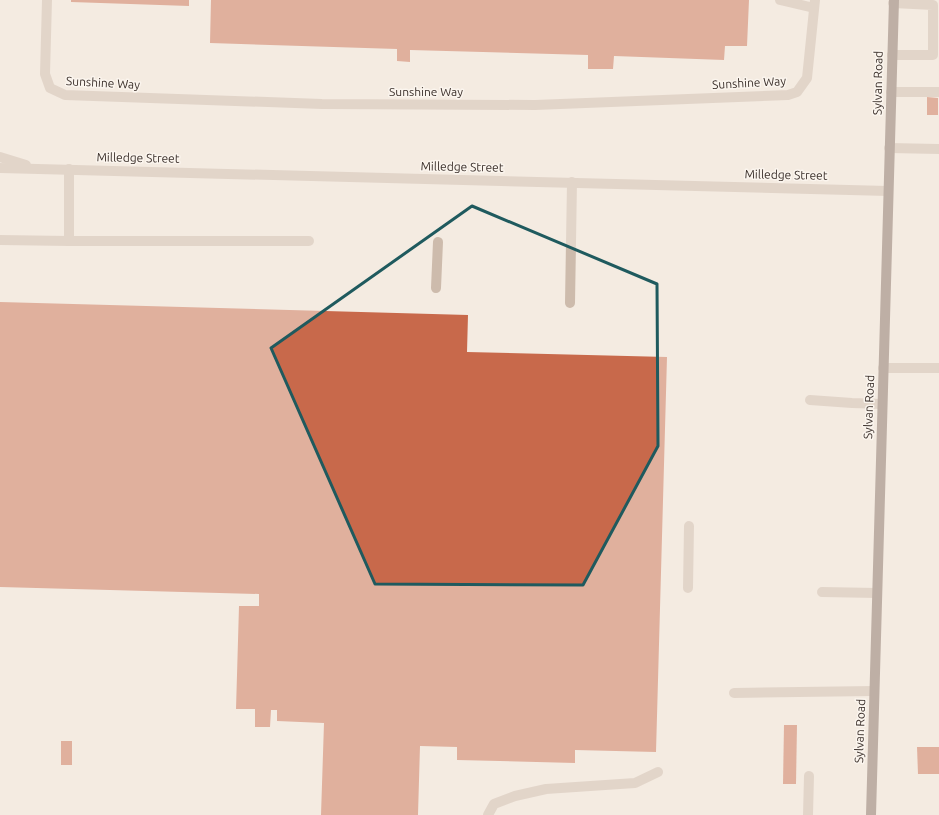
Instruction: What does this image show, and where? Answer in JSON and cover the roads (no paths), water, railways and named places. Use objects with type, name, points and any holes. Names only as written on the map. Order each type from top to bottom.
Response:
[{"type":"main road","name":"Sylvan Road","points":[[871,815],[894,1]]},
{"type":"street","name":"Sunshine Way","points":[[47,0],[45,74],[50,88],[65,95],[322,104],[535,105],[788,95],[797,92],[807,78],[814,4]]},
{"type":"street","points":[[780,0],[814,4]]},
{"type":"street","points":[[892,55],[933,55],[933,5],[894,1]]},
{"type":"street","points":[[891,92],[939,92]]},
{"type":"street","points":[[889,148],[939,149]]},
{"type":"street","name":"Milledge Street","points":[[0,157],[35,168]]},
{"type":"street","name":"Milledge Street","points":[[0,168],[888,191]]},
{"type":"street","points":[[69,169],[69,241]]},
{"type":"street","points":[[570,303],[572,182]]},
{"type":"street","points":[[0,240],[309,241]]},
{"type":"street","points":[[436,288],[438,242]]},
{"type":"street","points":[[883,368],[939,368]]},
{"type":"street","points":[[810,400],[882,404]]},
{"type":"street","points":[[688,588],[689,526]]},
{"type":"street","points":[[822,592],[877,593]]},
{"type":"street","points":[[734,693],[874,691]]},
{"type":"street","points":[[488,815],[494,804],[515,796],[546,789],[635,783],[658,772]]},
{"type":"street","points":[[808,815],[809,776]]}]
